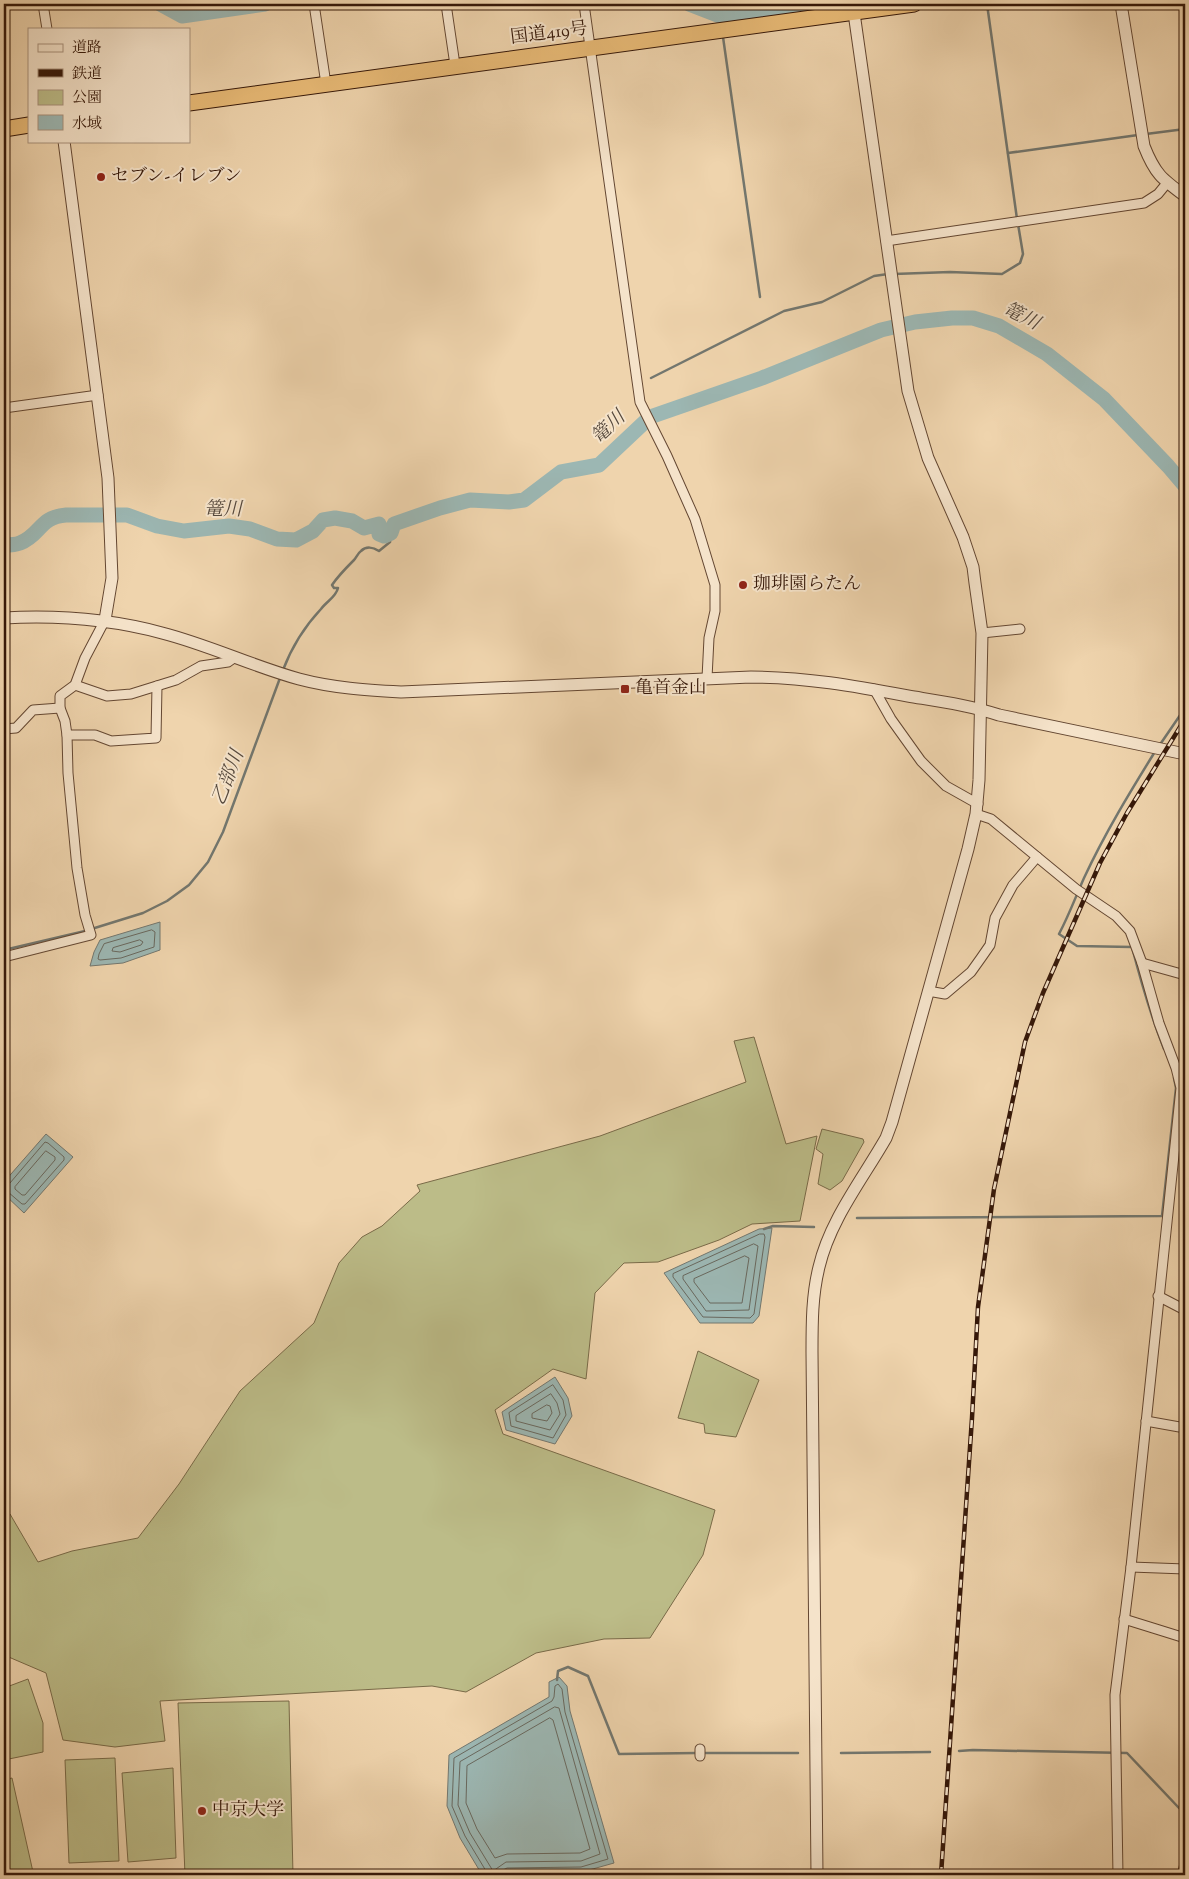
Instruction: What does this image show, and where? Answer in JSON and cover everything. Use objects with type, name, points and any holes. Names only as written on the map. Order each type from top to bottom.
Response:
[{"type":"highway","name":"国道419号","points":[[190,103],[724,29],[853,7],[914,4]]},
{"type":"highway","points":[[4,129],[28,125]]},
{"type":"street","points":[[43,4],[47,28]]},
{"type":"street","points":[[314,4],[326,84]]},
{"type":"street","points":[[446,4],[455,65]]},
{"type":"street","points":[[584,4],[640,402],[695,519],[715,585],[715,611],[709,638],[707,678]]},
{"type":"street","points":[[1121,4],[1144,146],[1152,167],[1167,183],[1185,196]]},
{"type":"street","points":[[817,1875],[812,1342],[815,1287],[819,1266],[832,1231],[882,1145],[892,1122],[977,809],[982,633],[973,567],[963,537],[928,458],[908,391],[891,283],[853,7]]},
{"type":"street","points":[[4,957],[90,935],[72,832],[66,721],[60,708],[60,696],[75,685],[85,658],[105,620],[112,578],[111,544],[108,491],[98,395],[64,142]]},
{"type":"street","points":[[886,240],[1144,203],[1158,194],[1167,183]]},
{"type":"street","points":[[4,408],[98,395]]},
{"type":"street","points":[[4,618],[52,617],[105,620],[182,638],[285,674],[328,685],[356,689],[401,692],[707,678],[805,678],[979,709],[998,715],[1180,752]]},
{"type":"street","points":[[982,633],[1020,629]]},
{"type":"street","points":[[75,685],[107,696],[131,694],[186,675],[194,669],[228,662],[234,657]]},
{"type":"street","points":[[67,735],[95,735],[111,741],[156,738],[157,686]]},
{"type":"street","points":[[874,689],[891,719],[921,761],[946,786],[991,819],[1076,889],[1116,916],[1130,931],[1142,963],[1159,1023],[1181,1088],[1116,1695],[1118,1875]]},
{"type":"street","points":[[4,729],[16,728],[33,710],[60,708]]},
{"type":"street","points":[[928,991],[945,994],[972,972],[990,945],[995,918],[1012,885],[1037,857]]},
{"type":"street","points":[[1142,963],[1185,975]]},
{"type":"street","points":[[1158,1296],[1184,1308]]},
{"type":"street","points":[[1146,1421],[1185,1428]]},
{"type":"street","points":[[1131,1567],[1185,1569]]},
{"type":"street","points":[[1124,1619],[1185,1638]]},
{"type":"street","points":[[1182,1875],[1185,1864]]},
{"type":"green space","points":[[754,1037],[786,1144],[817,1136],[800,1221],[752,1224],[719,1240],[658,1262],[624,1263],[595,1293],[586,1379],[553,1369],[495,1410],[503,1434],[715,1510],[703,1555],[650,1638],[604,1639],[536,1653],[466,1692],[432,1686],[160,1701],[165,1741],[115,1747],[63,1740],[46,1673],[4,1655],[4,1517],[10,1514],[38,1562],[72,1551],[138,1538],[179,1484],[240,1391],[314,1323],[339,1263],[362,1237],[382,1226],[420,1191],[417,1185],[600,1136],[746,1082],[734,1041]]},
{"type":"green space","points":[[822,1129],[863,1139],[864,1142],[842,1181],[830,1190],[818,1184],[823,1154],[816,1149]]},
{"type":"green space","points":[[698,1351],[759,1380],[736,1437],[705,1433],[704,1424],[678,1418]]},
{"type":"green space","points":[[28,1679],[43,1723],[43,1752],[4,1760],[4,1688]]},
{"type":"green space","points":[[289,1701],[293,1875],[185,1875],[178,1703]]},
{"type":"green space","points":[[115,1758],[119,1861],[69,1863],[65,1760]]},
{"type":"green space","points":[[173,1768],[176,1858],[128,1862],[122,1773]]},
{"type":"green space","points":[[12,1778],[33,1872],[21,1875],[4,1875],[4,1780]]},
{"type":"water","points":[[160,922],[160,950],[123,963],[90,966],[100,940]]},
{"type":"water","points":[[46,1134],[73,1157],[24,1213],[4,1194],[4,1182]]},
{"type":"water","points":[[772,1228],[759,1316],[753,1323],[700,1323],[664,1273],[759,1229]]},
{"type":"water","points":[[555,1377],[568,1398],[572,1416],[555,1444],[506,1430],[502,1412]]},
{"type":"water","points":[[559,1677],[567,1686],[570,1711],[614,1863],[582,1872],[481,1873],[460,1838],[447,1806],[449,1755],[549,1697],[549,1682]]},
{"type":"waterway","points":[[160,4],[182,16],[265,4]]},
{"type":"waterway","points":[[689,4],[720,16],[811,4]]},
{"type":"waterway","points":[[987,4],[1017,219]]},
{"type":"waterway","points":[[723,37],[760,297]]},
{"type":"waterway","points":[[1146,134],[1185,129]]},
{"type":"waterway","points":[[1008,153],[1138,135]]},
{"type":"waterway","points":[[894,274],[950,272],[1002,274],[1020,263],[1023,254],[1018,224]]},
{"type":"waterway","points":[[651,378],[784,311],[822,302],[874,276],[888,274]]},
{"type":"waterway","name":"篭川","points":[[4,545],[14,545],[27,540],[50,519],[66,515],[127,515],[157,526],[184,531],[229,526],[250,529],[277,539],[296,540],[313,531],[323,520],[335,518],[352,521],[364,528],[379,524],[379,534],[384,536],[391,533],[394,524],[470,500],[509,502],[524,500],[561,472],[599,465],[650,417],[762,378],[881,330],[915,322],[952,318],[973,318],[999,326],[1047,354],[1104,399],[1185,486]]},
{"type":"waterway","name":"乙部川","points":[[283,670],[304,630],[335,594],[338,588],[334,588],[332,585],[337,578],[363,549],[370,548],[379,551],[390,542],[391,533]]},
{"type":"waterway","name":"乙部川","points":[[4,950],[85,931],[143,913],[167,901],[189,885],[208,862],[223,832],[280,678]]},
{"type":"waterway","points":[[1159,746],[1185,708]]},
{"type":"waterway","points":[[1156,750],[1100,845],[1059,934],[1077,946],[1132,947],[1146,999],[1164,1049]]},
{"type":"waterway","points":[[857,1218],[1162,1216],[1176,1088],[1174,1078]]},
{"type":"waterway","points":[[764,1229],[773,1226],[814,1227]]},
{"type":"waterway","points":[[557,1680],[558,1671],[568,1667],[588,1676],[619,1754],[697,1753]]},
{"type":"waterway","points":[[959,1751],[1127,1753],[1179,1808],[1185,1809]]},
{"type":"waterway","points":[[841,1753],[930,1752]]},
{"type":"waterway","points":[[702,1753],[798,1753]]},
{"type":"railway","points":[[941,1875],[978,1307],[994,1189],[1025,1042],[1043,993],[1100,863],[1127,813],[1185,719]]},
{"type":"place","name":"セブン-イレブン","points":[[101,177]]},
{"type":"place","name":"珈琲園らたん","points":[[743,585]]},
{"type":"place","name":"亀首金山","points":[[625,689]]},
{"type":"place","name":"中京大学","points":[[202,1811]]}]
